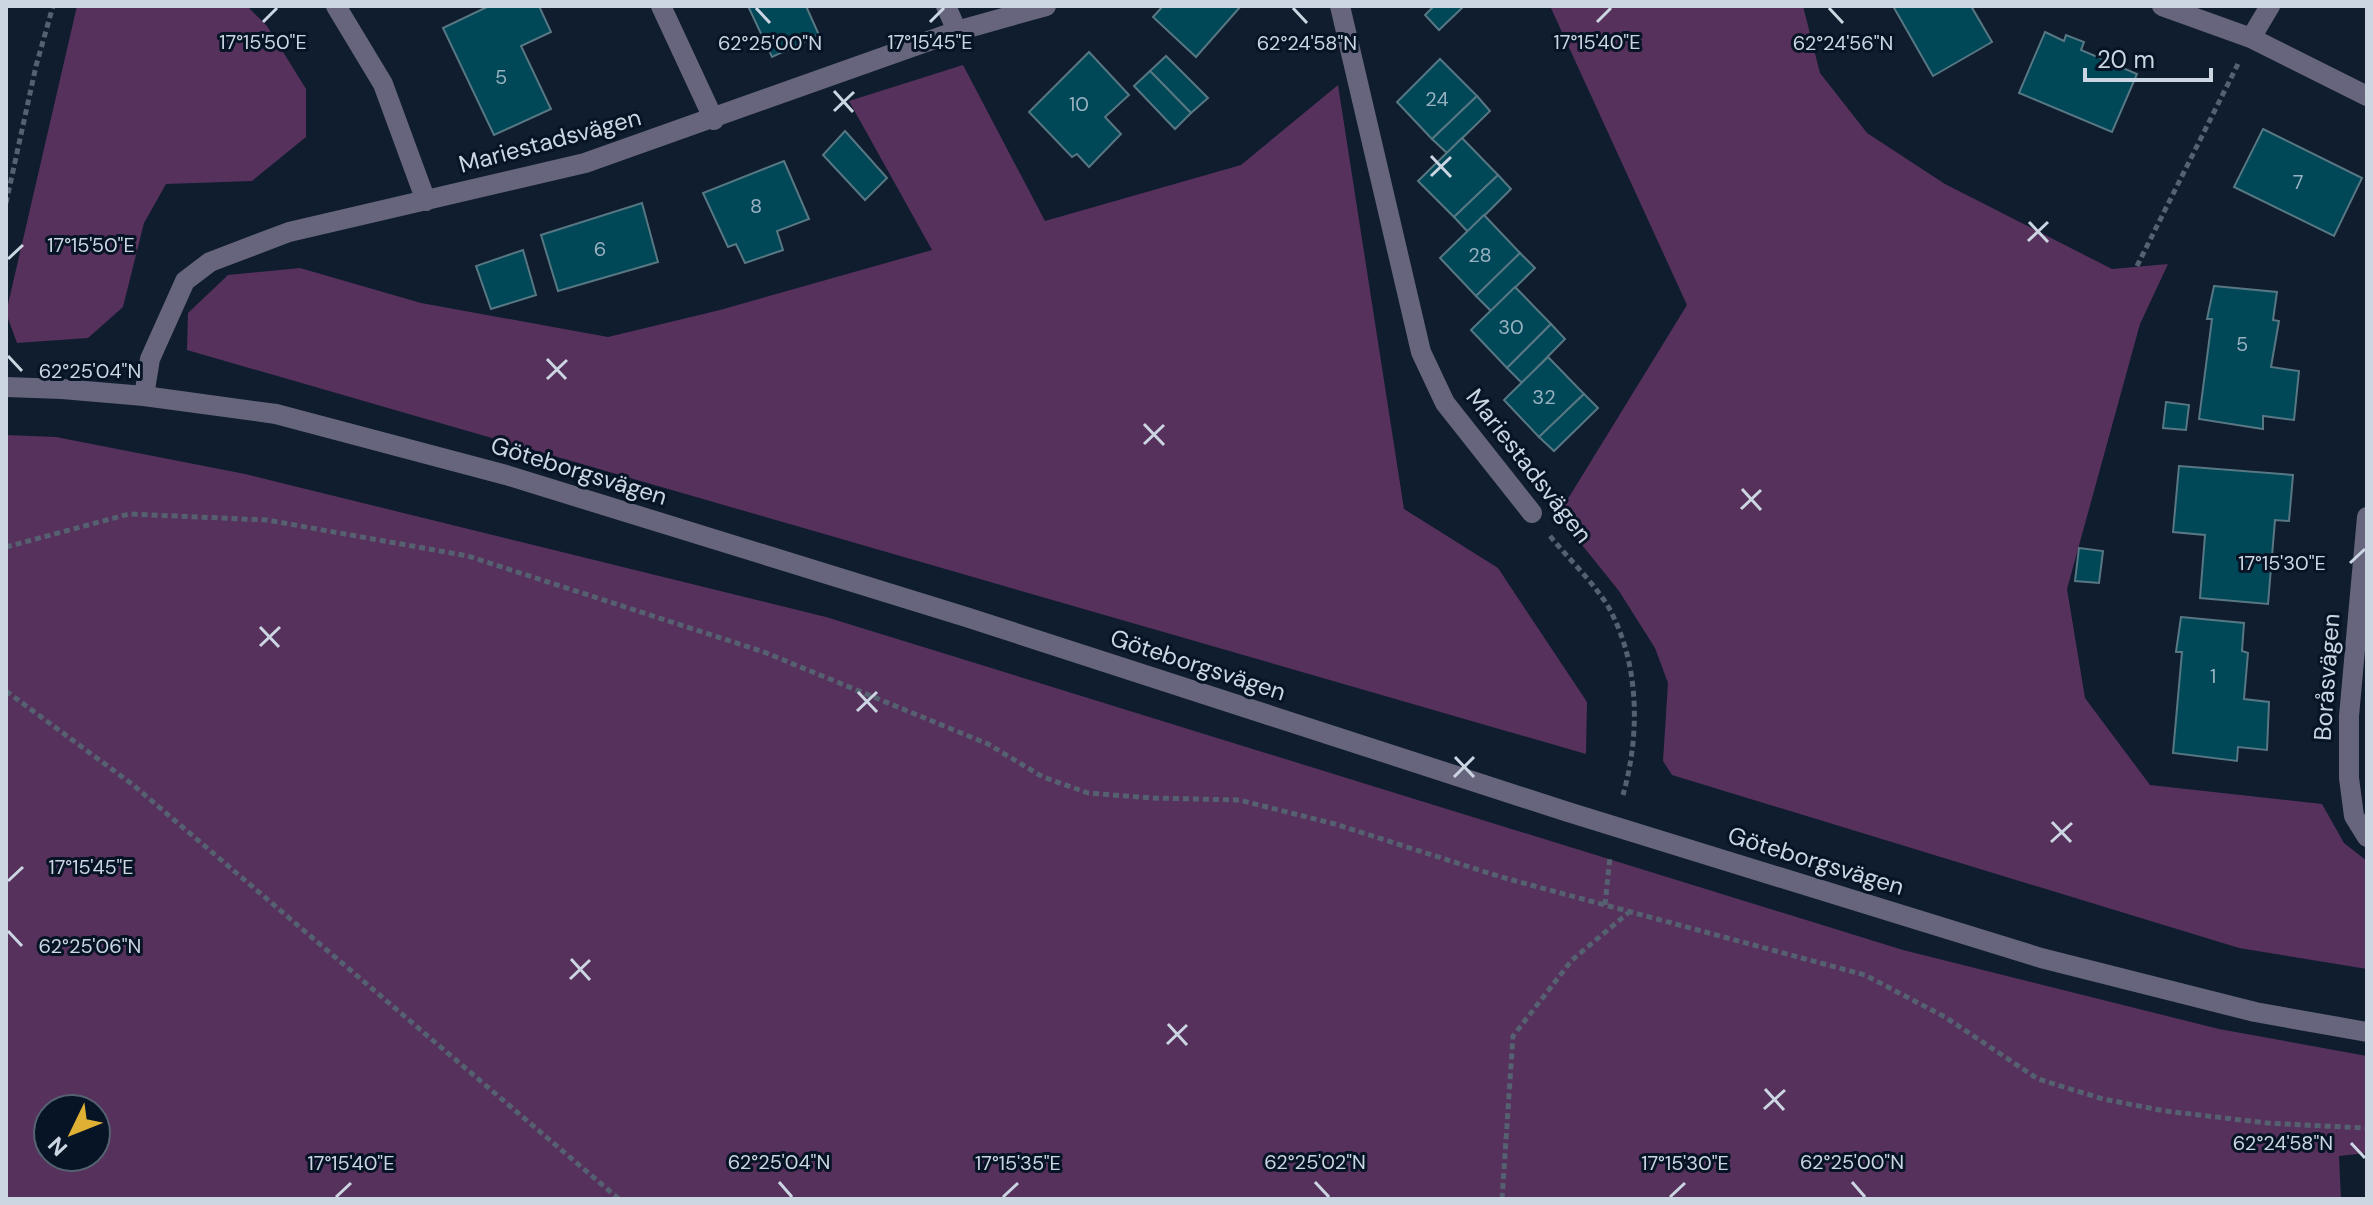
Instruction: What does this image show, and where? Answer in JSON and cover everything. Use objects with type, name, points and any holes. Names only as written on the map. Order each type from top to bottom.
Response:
[{"type":"street","points":[[336,6],[383,84],[426,201]]},
{"type":"street","points":[[661,6],[714,120]]},
{"type":"street","points":[[946,6],[957,31]]},
{"type":"street","name":"Mariestadsvägen","points":[[144,396],[150,359],[185,281],[210,262],[289,232],[585,163],[714,120],[957,31],[1046,6]]},
{"type":"street","name":"Mariestadsvägen","points":[[1340,6],[1421,352],[1445,403],[1532,513]]},
{"type":"street","points":[[2162,6],[2251,38],[2367,96]]},
{"type":"street","points":[[2251,38],[2270,6]]},
{"type":"street","name":"Göteborgsvägen","points":[[6,387],[144,396],[276,414],[506,475],[966,617],[2041,958],[2255,1012],[2367,1032]]},
{"type":"street","name":"Boråsvägen","points":[[2367,517],[2349,716],[2349,778],[2354,816],[2367,837]]},
{"type":"path","points":[[6,203],[36,66],[53,6]]},
{"type":"path","points":[[2137,266],[2251,38]]},
{"type":"path","name":"Mariestadsvägen","points":[[1532,513],[1608,607],[1628,656],[1636,721],[1632,765],[1614,825],[1605,906]]},
{"type":"path","points":[[6,547],[129,514],[267,520],[468,556],[764,652],[988,744],[1043,777],[1088,793],[1239,800],[1335,824],[1501,877],[1865,975],[1945,1017],[2038,1079],[2103,1099],[2165,1111],[2267,1123],[2367,1128]]},
{"type":"path","points":[[6,691],[132,784],[619,1199]]},
{"type":"path","points":[[1502,1199],[1513,1036],[1572,960],[1629,912]]},
{"type":"shaded area","points":[[77,6],[247,6],[267,26],[306,89],[306,137],[252,181],[166,184],[144,223],[123,307],[88,338],[17,343],[6,313]]},
{"type":"shaded area","points":[[1550,6],[1803,6],[1820,73],[1867,133],[1945,184],[2112,269],[2168,264],[2140,324],[2067,589],[2085,698],[2150,785],[2322,804],[2344,843],[2367,861],[2367,969],[2239,948],[1672,775],[1663,761],[1668,683],[1655,648],[1619,591],[1558,515],[1687,305]]},
{"type":"shaded area","points":[[963,65],[1045,221],[1241,165],[1338,85],[1404,509],[1498,568],[1587,702],[1586,754],[187,350],[188,313],[228,275],[300,268],[421,303],[608,337],[720,310],[932,250],[849,101]]},
{"type":"shaded area","points":[[6,435],[56,437],[245,474],[826,617],[1903,950],[2219,1029],[2367,1056],[2367,1153],[2339,1156],[2341,1199],[6,1199]]},
{"type":"building","points":[[489,6],[539,6],[551,32],[521,46],[551,109],[494,135],[443,28]]},
{"type":"building","points":[[748,6],[806,6],[819,35],[772,57]]},
{"type":"building","points":[[1163,6],[1241,6],[1196,57],[1153,17]]},
{"type":"building","points":[[1434,6],[1464,6],[1439,30],[1425,15]]},
{"type":"building","points":[[1893,6],[1971,6],[1992,42],[1933,76]]},
{"type":"building","points":[[2045,32],[2064,41],[2066,35],[2084,42],[2081,50],[2137,74],[2112,132],[2019,93]]},
{"type":"building","points":[[1089,52],[1129,95],[1105,117],[1121,134],[1089,167],[1077,154],[1072,157],[1029,112]]},
{"type":"building","points":[[1166,56],[1208,98],[1191,113],[1150,71]]},
{"type":"building","points":[[1440,59],[1477,96],[1432,139],[1397,102]]},
{"type":"building","points":[[1150,71],[1191,113],[1175,129],[1134,86]]},
{"type":"building","points":[[1477,96],[1490,111],[1447,153],[1432,139]]},
{"type":"building","points":[[2263,129],[2362,178],[2334,236],[2234,187]]},
{"type":"building","points":[[845,131],[887,178],[865,200],[823,155]]},
{"type":"building","points":[[1462,138],[1498,175],[1454,217],[1418,181]]},
{"type":"building","points":[[784,161],[809,219],[777,231],[783,250],[745,263],[736,244],[728,247],[703,193]]},
{"type":"building","points":[[1498,175],[1511,189],[1468,232],[1454,217]]},
{"type":"building","points":[[642,203],[658,262],[558,291],[541,235]]},
{"type":"building","points":[[1484,215],[1520,253],[1476,296],[1440,258]]},
{"type":"building","points":[[523,250],[536,295],[491,309],[476,266]]},
{"type":"building","points":[[1520,253],[1535,268],[1491,311],[1476,296]]},
{"type":"building","points":[[2214,286],[2277,292],[2273,320],[2279,321],[2271,367],[2299,371],[2294,420],[2263,416],[2263,429],[2199,419],[2212,319],[2207,319]]},
{"type":"building","points":[[1515,287],[1551,324],[1507,368],[1471,330]]},
{"type":"building","points":[[1551,324],[1565,339],[1522,383],[1507,368]]},
{"type":"building","points":[[1548,357],[1584,394],[1539,437],[1504,400]]},
{"type":"building","points":[[1584,394],[1598,408],[1554,451],[1539,437]]},
{"type":"building","points":[[2166,402],[2189,405],[2186,430],[2163,428]]},
{"type":"building","points":[[2179,466],[2293,475],[2289,521],[2275,520],[2268,604],[2200,598],[2205,535],[2173,532]]},
{"type":"building","points":[[2079,548],[2103,551],[2099,583],[2075,581]]},
{"type":"building","points":[[2181,617],[2244,623],[2242,651],[2248,653],[2244,699],[2269,702],[2267,750],[2238,747],[2237,761],[2173,753],[2182,652],[2176,652]]}]
